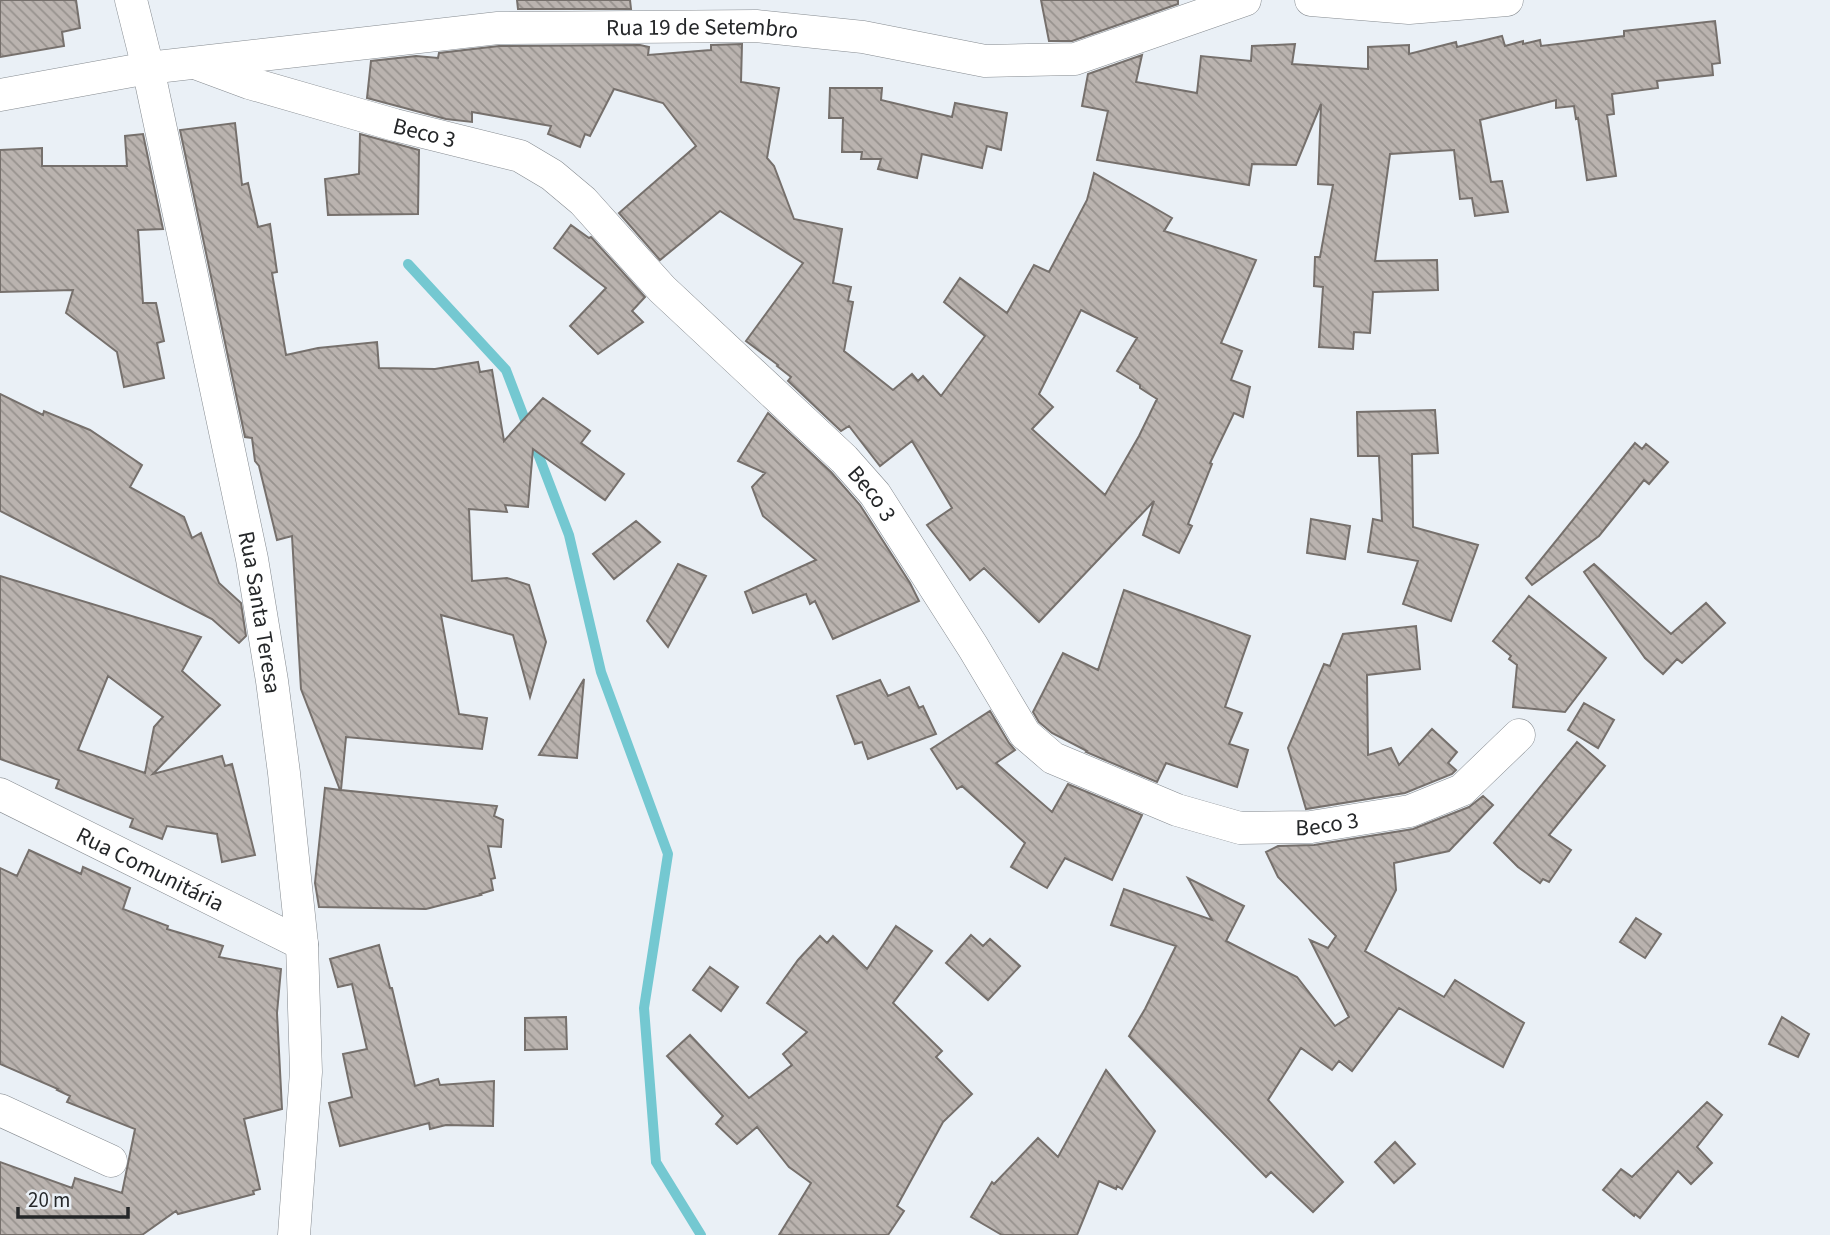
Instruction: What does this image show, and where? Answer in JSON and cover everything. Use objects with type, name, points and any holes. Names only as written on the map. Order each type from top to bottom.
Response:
[{"type":"street","name":"Rua Santa Teresa","points":[[131,0],[148,68],[252,559],[275,707],[302,944],[306,1072],[294,1235]]},
{"type":"street","name":"Rua 19 de Setembro","points":[[0,94],[148,68],[498,28],[743,26],[863,37],[985,61],[1075,60],[1245,0]]},
{"type":"street","points":[[1311,0],[1409,8],[1507,0]]},
{"type":"street","name":"Beco 3","points":[[195,63],[249,83],[520,156],[552,175],[583,201],[662,289],[844,459],[867,485],[973,647],[1025,734],[1053,758],[1177,810],[1240,828],[1311,827],[1410,811],[1462,790],[1519,735]]},
{"type":"street","name":"Rua Comunitária","points":[[0,794],[302,944]]},
{"type":"street","points":[[0,1110],[111,1161]]},
{"type":"building","points":[[0,0],[76,0],[80,28],[62,32],[64,46],[0,57]]},
{"type":"building","points":[[517,0],[630,0],[631,9],[518,9]]},
{"type":"building","points":[[1041,0],[1178,0],[1178,4],[1072,41],[1049,41]]},
{"type":"building","points":[[1715,21],[1720,63],[1712,64],[1713,75],[1657,81],[1658,88],[1612,94],[1614,114],[1607,115],[1616,176],[1587,180],[1574,106],[1556,108],[1556,100],[1480,120],[1491,182],[1502,181],[1508,212],[1475,216],[1472,198],[1460,199],[1454,150],[1390,154],[1375,261],[1437,260],[1438,290],[1373,292],[1370,333],[1354,332],[1353,349],[1319,347],[1323,287],[1314,286],[1315,257],[1320,257],[1333,185],[1318,184],[1321,104],[1296,165],[1252,164],[1249,185],[1097,160],[1108,111],[1082,106],[1088,74],[1142,55],[1136,82],[1197,93],[1201,56],[1251,61],[1252,46],[1295,44],[1292,64],[1368,69],[1368,47],[1409,45],[1409,54],[1456,42],[1457,47],[1502,36],[1505,46],[1540,40],[1541,46],[1624,36],[1624,31]]},
{"type":"building","points":[[742,44],[741,82],[779,88],[767,158],[774,166],[794,219],[842,229],[833,283],[851,287],[848,301],[853,302],[844,351],[893,390],[912,374],[918,381],[923,376],[941,396],[985,336],[944,302],[960,278],[1007,313],[1034,265],[1049,272],[1087,200],[1094,173],[1172,218],[1164,231],[1256,260],[1221,343],[1242,351],[1231,380],[1250,387],[1243,417],[1234,413],[1210,463],[1212,464],[1188,524],[1192,526],[1179,553],[1143,535],[1154,501],[1039,622],[984,568],[970,580],[927,525],[952,508],[912,441],[880,466],[849,426],[841,431],[788,381],[791,377],[746,341],[803,263],[720,211],[660,260],[619,213],[696,146],[663,103],[614,89],[590,136],[585,134],[580,147],[548,134],[551,126],[472,112],[472,122],[446,119],[367,98],[371,61],[416,56],[438,58],[439,53],[499,46],[640,45],[649,47],[648,55],[711,50],[711,45]],"holes":[[[1081,310],[1137,338],[1117,371],[1157,399],[1105,495],[1032,429],[1053,407],[1039,394]]]},
{"type":"building","points":[[830,88],[882,88],[881,100],[952,117],[955,103],[1007,113],[1001,150],[987,146],[982,168],[922,154],[917,178],[878,169],[881,159],[861,159],[862,152],[842,152],[843,118],[829,118]]},
{"type":"building","points":[[235,123],[242,185],[248,183],[258,227],[270,224],[277,272],[272,273],[286,355],[318,348],[377,342],[379,368],[435,369],[478,362],[480,372],[492,370],[504,441],[543,398],[590,431],[581,443],[624,474],[605,500],[533,449],[528,507],[505,505],[507,512],[469,509],[472,581],[507,578],[529,585],[546,642],[530,697],[513,635],[441,615],[459,714],[487,718],[482,749],[346,737],[341,790],[497,806],[494,816],[503,820],[501,847],[488,846],[495,878],[491,879],[493,890],[481,895],[426,909],[319,907],[315,883],[325,788],[340,790],[301,689],[292,536],[277,540],[259,466],[255,461],[252,438],[245,437],[180,130]]},
{"type":"building","points":[[143,134],[163,229],[138,230],[143,303],[156,303],[164,341],[157,343],[164,378],[124,387],[117,352],[66,313],[73,290],[0,292],[0,150],[42,148],[42,166],[127,166],[125,136]]},
{"type":"building","points":[[360,134],[419,150],[418,214],[328,215],[325,179],[359,174]]},
{"type":"building","points":[[571,225],[591,237],[645,297],[632,311],[643,322],[598,354],[570,326],[606,288],[554,248]]},
{"type":"building","points":[[0,394],[43,415],[44,411],[90,430],[142,465],[130,487],[184,517],[192,538],[201,533],[219,583],[241,603],[246,636],[239,643],[212,619],[0,511]]},
{"type":"building","points":[[1435,410],[1438,453],[1412,454],[1413,527],[1478,545],[1451,621],[1403,604],[1418,561],[1368,552],[1373,519],[1382,521],[1379,456],[1358,456],[1357,412]]},
{"type":"building","points":[[768,413],[831,472],[860,505],[919,601],[833,639],[815,601],[810,604],[806,594],[753,613],[745,592],[816,560],[763,516],[752,487],[765,473],[738,461]]},
{"type":"building","points":[[1635,443],[1642,449],[1646,444],[1668,462],[1649,484],[1644,480],[1599,536],[1532,585],[1526,578]]},
{"type":"building","points":[[1311,519],[1350,526],[1345,559],[1307,553]]},
{"type":"building","points":[[636,521],[660,542],[614,579],[593,554]]},
{"type":"building","points":[[678,564],[706,576],[668,647],[647,621]]},
{"type":"building","points":[[1594,564],[1671,634],[1706,603],[1725,623],[1682,663],[1677,659],[1663,674],[1645,658],[1584,572]]},
{"type":"building","points":[[0,576],[201,637],[182,671],[220,705],[153,774],[222,756],[225,766],[232,764],[255,855],[222,862],[217,834],[167,826],[162,839],[130,827],[133,819],[56,788],[59,780],[0,759]],"holes":[[[108,676],[163,717],[154,727],[145,773],[78,750]]]},
{"type":"building","points":[[1124,590],[1250,636],[1225,707],[1242,713],[1229,744],[1248,750],[1237,787],[1166,763],[1157,782],[1086,752],[1052,733],[1039,722],[1033,712],[1063,653],[1098,670]]},
{"type":"building","points":[[1529,596],[1606,658],[1565,712],[1513,707],[1517,665],[1509,659],[1511,656],[1493,641]]},
{"type":"building","points":[[1416,626],[1420,669],[1367,675],[1368,755],[1391,748],[1399,765],[1432,729],[1457,752],[1448,763],[1456,770],[1405,793],[1306,809],[1288,748],[1324,664],[1330,666],[1343,634]]},
{"type":"building","points":[[584,679],[577,758],[539,755]]},
{"type":"building","points":[[880,680],[888,696],[909,687],[919,708],[923,706],[936,734],[868,759],[862,742],[855,744],[837,696]]},
{"type":"building","points":[[1584,703],[1614,720],[1598,748],[1568,730]]},
{"type":"building","points":[[990,711],[1015,750],[996,763],[1052,812],[1068,784],[1142,815],[1112,880],[1065,858],[1047,888],[1011,867],[1025,843],[962,786],[957,789],[931,749]]},
{"type":"building","points":[[1577,742],[1605,766],[1549,835],[1571,850],[1549,882],[1543,879],[1540,883],[1518,867],[1494,843]]},
{"type":"building","points":[[1483,796],[1493,805],[1449,851],[1394,863],[1396,890],[1365,951],[1444,997],[1455,980],[1524,1023],[1503,1067],[1399,1008],[1352,1071],[1339,1061],[1332,1070],[1301,1048],[1268,1100],[1343,1182],[1313,1212],[1271,1172],[1266,1177],[1129,1036],[1176,946],[1111,925],[1124,889],[1212,920],[1188,878],[1244,906],[1226,941],[1297,977],[1335,1026],[1349,1017],[1310,940],[1328,948],[1336,936],[1278,877],[1266,852],[1278,846],[1314,845],[1413,829],[1469,807]]},
{"type":"building","points":[[29,850],[81,874],[83,867],[130,888],[123,909],[168,926],[167,929],[223,946],[219,957],[281,969],[277,1013],[282,1109],[244,1119],[260,1189],[253,1191],[254,1194],[178,1214],[176,1211],[142,1235],[0,1235],[0,1162],[72,1188],[75,1178],[122,1193],[135,1129],[67,1102],[70,1096],[58,1089],[0,1064],[0,868],[17,876]]},
{"type":"building","points":[[1636,918],[1661,934],[1645,958],[1620,942]]},
{"type":"building","points":[[896,926],[932,951],[893,1003],[942,1051],[936,1057],[972,1094],[943,1122],[897,1206],[904,1211],[888,1235],[779,1235],[811,1183],[789,1167],[757,1127],[737,1144],[716,1124],[723,1116],[667,1056],[690,1035],[749,1098],[792,1065],[783,1054],[807,1032],[767,1003],[798,960],[820,936],[827,943],[833,936],[867,969]]},
{"type":"building","points":[[971,935],[983,946],[990,939],[1020,966],[988,1000],[946,963]]},
{"type":"building","points":[[379,945],[415,1086],[438,1079],[440,1085],[494,1081],[493,1126],[446,1125],[430,1129],[429,1123],[340,1146],[329,1103],[352,1097],[343,1054],[367,1049],[352,984],[338,987],[330,959]]},
{"type":"building","points":[[710,967],[738,987],[721,1011],[693,990]]},
{"type":"building","points":[[566,1017],[567,1049],[525,1050],[525,1018]]},
{"type":"building","points":[[1782,1017],[1809,1034],[1798,1057],[1769,1044]]},
{"type":"building","points":[[1106,1070],[1155,1131],[1122,1189],[1099,1181],[1077,1235],[1002,1235],[971,1217],[992,1182],[994,1184],[1038,1138],[1058,1157]]},
{"type":"building","points":[[1707,1102],[1722,1115],[1697,1147],[1712,1163],[1691,1184],[1678,1171],[1640,1218],[1603,1190],[1621,1169],[1632,1177]]},
{"type":"building","points":[[1395,1142],[1415,1164],[1394,1183],[1375,1162]]},
{"type":"waterway","points":[[408,264],[506,370],[569,535],[601,672],[668,854],[644,1008],[656,1162],[701,1235]]}]
